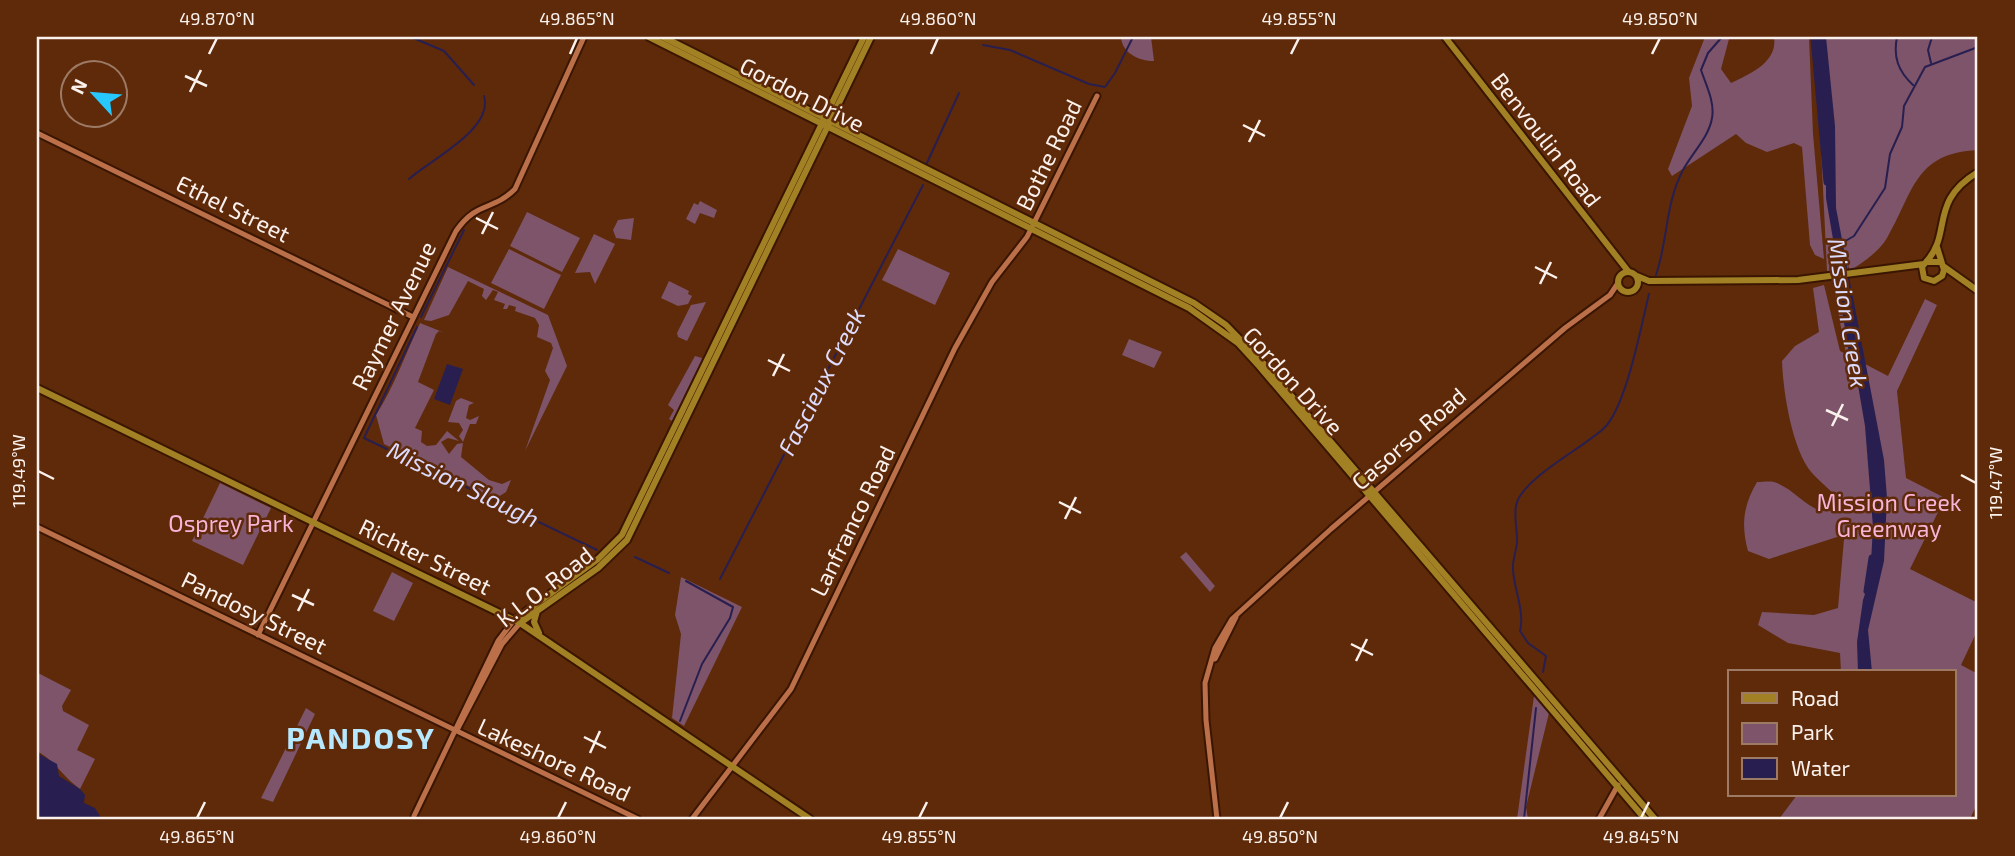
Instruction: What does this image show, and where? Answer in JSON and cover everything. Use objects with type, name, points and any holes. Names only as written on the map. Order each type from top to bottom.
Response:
[{"type":"main road","name":"Gordon Drive","points":[[649,37],[1194,303],[1226,325],[1250,348],[1645,819]]},
{"type":"main road","name":"Gordon Drive","points":[[663,37],[807,113]]},
{"type":"main road","name":"K.L.O. Road","points":[[517,622],[598,559],[623,533],[864,37]]},
{"type":"main road","name":"K.L.O. Road","points":[[834,103],[871,37]]},
{"type":"main road","name":"Benvoulin Road","points":[[1445,37],[1619,264],[1628,271]]},
{"type":"main road","points":[[834,103],[842,131],[816,140],[807,113],[834,103]]},
{"type":"main road","name":"K.L.O. Road","points":[[517,622],[598,568],[627,540],[816,140]]},
{"type":"main road","points":[[1923,275],[1925,263],[1937,238],[1942,214],[1952,194],[1978,172]]},
{"type":"main road","points":[[1937,238],[1944,273],[1937,281]]},
{"type":"main road","points":[[1618,280],[1628,271],[1649,281],[1826,277],[1925,263],[1942,264],[1978,291]]},
{"type":"main road","points":[[1619,264],[1618,280],[1624,292],[1649,281]]},
{"type":"main road","points":[[1904,268],[1923,275],[1927,280],[1946,278],[1963,282]]},
{"type":"main road","points":[[1636,289],[1637,276]]},
{"type":"main road","name":"Richter Street","points":[[37,388],[517,622],[810,819]]},
{"type":"main road","name":"Gordon Drive","points":[[1373,494],[1656,819]]},
{"type":"main road","points":[[539,609],[534,622],[540,635]]},
{"type":"street","name":"Raymer Avenue","points":[[258,635],[456,231],[468,214],[504,200],[515,189],[584,37]]},
{"type":"street","name":"Bothe Road","points":[[1033,226],[1097,96]]},
{"type":"street","name":"Ethel Street","points":[[37,133],[413,317]]},
{"type":"street","name":"Lanfranco Road","points":[[692,819],[791,689],[955,348],[992,282],[1033,226]]},
{"type":"street","name":"Casorso Road","points":[[1610,295],[1618,280]]},
{"type":"street","name":"Casorso Road","points":[[1217,819],[1205,691],[1217,649],[1236,616],[1263,588],[1565,328],[1610,295],[1624,292]]},
{"type":"street","name":"Pandosy Street","points":[[37,527],[455,732]]},
{"type":"street","name":"K.L.O. Road","points":[[414,816],[455,732],[462,725],[502,644],[517,622]]},
{"type":"street","name":"Lakeshore Road","points":[[455,732],[638,819]]},
{"type":"street","points":[[1599,819],[1622,781]]},
{"type":"green space","points":[[1121,37],[1151,37],[1154,61],[1132,55],[1124,48]]},
{"type":"green space","points":[[1705,37],[1729,39],[1721,69],[1731,83],[1754,71],[1767,60],[1772,53],[1774,37],[1809,37],[1813,134],[1824,259],[1815,255],[1810,245],[1802,147],[1794,143],[1767,152],[1746,143],[1736,134],[1672,176],[1668,169],[1692,106],[1689,78]]},
{"type":"green space","points":[[1813,37],[1978,37],[1978,150],[1957,153],[1928,167],[1911,191],[1883,243],[1850,271],[1848,265],[1848,269],[1827,271],[1817,66]]},
{"type":"green space","points":[[700,201],[717,210],[714,218],[700,213],[695,224],[686,219],[694,203],[698,205]]},
{"type":"green space","points":[[527,212],[580,238],[562,272],[510,246]]},
{"type":"green space","points":[[634,218],[631,240],[616,238],[613,230],[618,220]]},
{"type":"green space","points":[[594,234],[615,244],[595,284],[590,272],[575,273]]},
{"type":"green space","points":[[509,249],[561,275],[544,309],[491,283]]},
{"type":"green space","points":[[898,249],[950,273],[935,305],[882,280]]},
{"type":"green space","points":[[448,267],[548,315],[567,366],[525,451],[550,380],[545,371],[553,348],[551,343],[537,337],[539,325],[535,318],[515,311],[516,307],[509,305],[507,309],[503,309],[505,304],[494,300],[498,292],[493,290],[486,300],[482,296],[484,289],[468,281],[449,315],[431,321],[424,320]]},
{"type":"green space","points":[[669,281],[689,291],[688,294],[692,296],[688,304],[678,306],[661,298]]},
{"type":"green space","name":"Mission Creek Greenway","points":[[1846,283],[1863,363],[1888,376],[1925,299],[1937,305],[1897,391],[1906,478],[1945,498],[1910,569],[1978,603],[1978,629],[1961,665],[1978,674],[1978,802],[1970,819],[1779,819],[1796,796],[1955,796],[1955,670],[1841,670],[1840,653],[1788,643],[1758,625],[1762,612],[1814,615],[1838,608],[1844,539],[1837,537],[1769,559],[1748,551],[1744,533],[1746,508],[1757,482],[1774,482],[1783,486],[1816,509],[1833,510],[1843,505],[1812,473],[1799,450],[1787,404],[1782,361],[1795,346],[1819,332],[1813,288],[1824,285],[1840,351],[1846,354],[1833,285]]},
{"type":"green space","points":[[706,302],[687,341],[678,337],[677,333],[691,305]]},
{"type":"green space","points":[[420,323],[445,333],[439,331],[436,334],[418,382],[434,390],[415,428],[422,431],[421,442],[427,446],[436,445],[447,431],[459,441],[448,438],[441,442],[449,454],[457,444],[463,443],[461,457],[489,480],[502,484],[511,480],[506,492],[495,499],[384,444],[376,415]]},
{"type":"green space","points":[[1129,339],[1162,352],[1154,368],[1122,355]]},
{"type":"green space","points":[[695,356],[702,358],[701,362],[672,421],[669,419],[674,410],[668,405]]},
{"type":"green space","points":[[461,398],[474,403],[469,405],[466,418],[470,420],[479,416],[476,424],[470,424],[463,442],[459,436],[463,430],[459,423],[448,422],[456,401]]},
{"type":"green space","name":"Osprey Park","points":[[220,483],[271,508],[243,565],[192,541]]},
{"type":"green space","points":[[1186,552],[1215,586],[1210,592],[1180,557]]},
{"type":"green space","points":[[392,572],[413,583],[394,621],[373,611]]},
{"type":"green space","points":[[681,577],[742,607],[684,726],[672,718],[681,634],[675,615]]},
{"type":"green space","points":[[38,673],[71,690],[62,706],[63,711],[89,725],[77,750],[95,759],[80,789],[37,751]]},
{"type":"green space","points":[[1534,696],[1549,713],[1526,807],[1528,819],[1517,819]]},
{"type":"green space","points":[[306,708],[315,714],[273,802],[261,798]]},
{"type":"water","name":"Mission Creek","points":[[1815,37],[1826,37],[1835,126],[1836,208],[1884,460],[1887,498],[1884,561],[1868,630],[1872,670],[1858,670],[1857,642],[1863,600],[1870,579],[1873,527],[1865,426],[1826,198],[1826,151]]},
{"type":"water","points":[[447,364],[463,369],[450,405],[434,399]]},
{"type":"water","points":[[37,753],[57,764],[59,776],[80,789],[85,795],[84,803],[95,808],[102,819],[37,819]]},
{"type":"waterway","name":"Mission Slough","points":[[411,37],[444,51],[474,85]]},
{"type":"waterway","name":"Fascieux Creek","points":[[983,45],[1010,50],[1089,84],[1105,87],[1133,37]]},
{"type":"waterway","points":[[1656,275],[1677,183],[1704,138],[1712,118],[1710,94],[1701,70],[1708,53],[1722,37]]},
{"type":"waterway","name":"Mission Creek","points":[[1814,37],[1827,182]]},
{"type":"waterway","points":[[1897,37],[1898,63],[1913,85]]},
{"type":"waterway","points":[[1931,63],[1928,50],[1932,37]]},
{"type":"waterway","points":[[1842,243],[1854,236],[1885,188],[1890,154],[1902,127],[1904,106],[1925,67],[1978,47]]},
{"type":"waterway","name":"Fascieux Creek","points":[[926,165],[959,93]]},
{"type":"waterway","name":"Mission Slough","points":[[409,179],[470,132],[485,108],[484,96]]},
{"type":"waterway","name":"Fascieux Creek","points":[[720,579],[923,185]]},
{"type":"waterway","name":"Mission Slough","points":[[421,317],[464,230]]},
{"type":"waterway","name":"Mission Creek","points":[[1835,246],[1854,362]]},
{"type":"waterway","points":[[1543,672],[1546,656],[1528,643],[1520,631],[1521,616],[1513,567],[1517,543],[1517,501],[1536,478],[1603,429],[1611,419],[1626,386],[1649,294]]},
{"type":"waterway","name":"Mission Slough","points":[[417,327],[364,438],[597,550]]},
{"type":"waterway","name":"Mission Slough","points":[[635,557],[669,573]]},
{"type":"waterway","name":"Mission Creek","points":[[1867,591],[1872,558]]},
{"type":"waterway","name":"Fascieux Creek","points":[[680,721],[702,664],[730,618],[733,607],[686,581]]},
{"type":"waterway","points":[[1524,819],[1536,708]]},
{"type":"district","name":"PANDOSY","points":[[361,739]]}]
